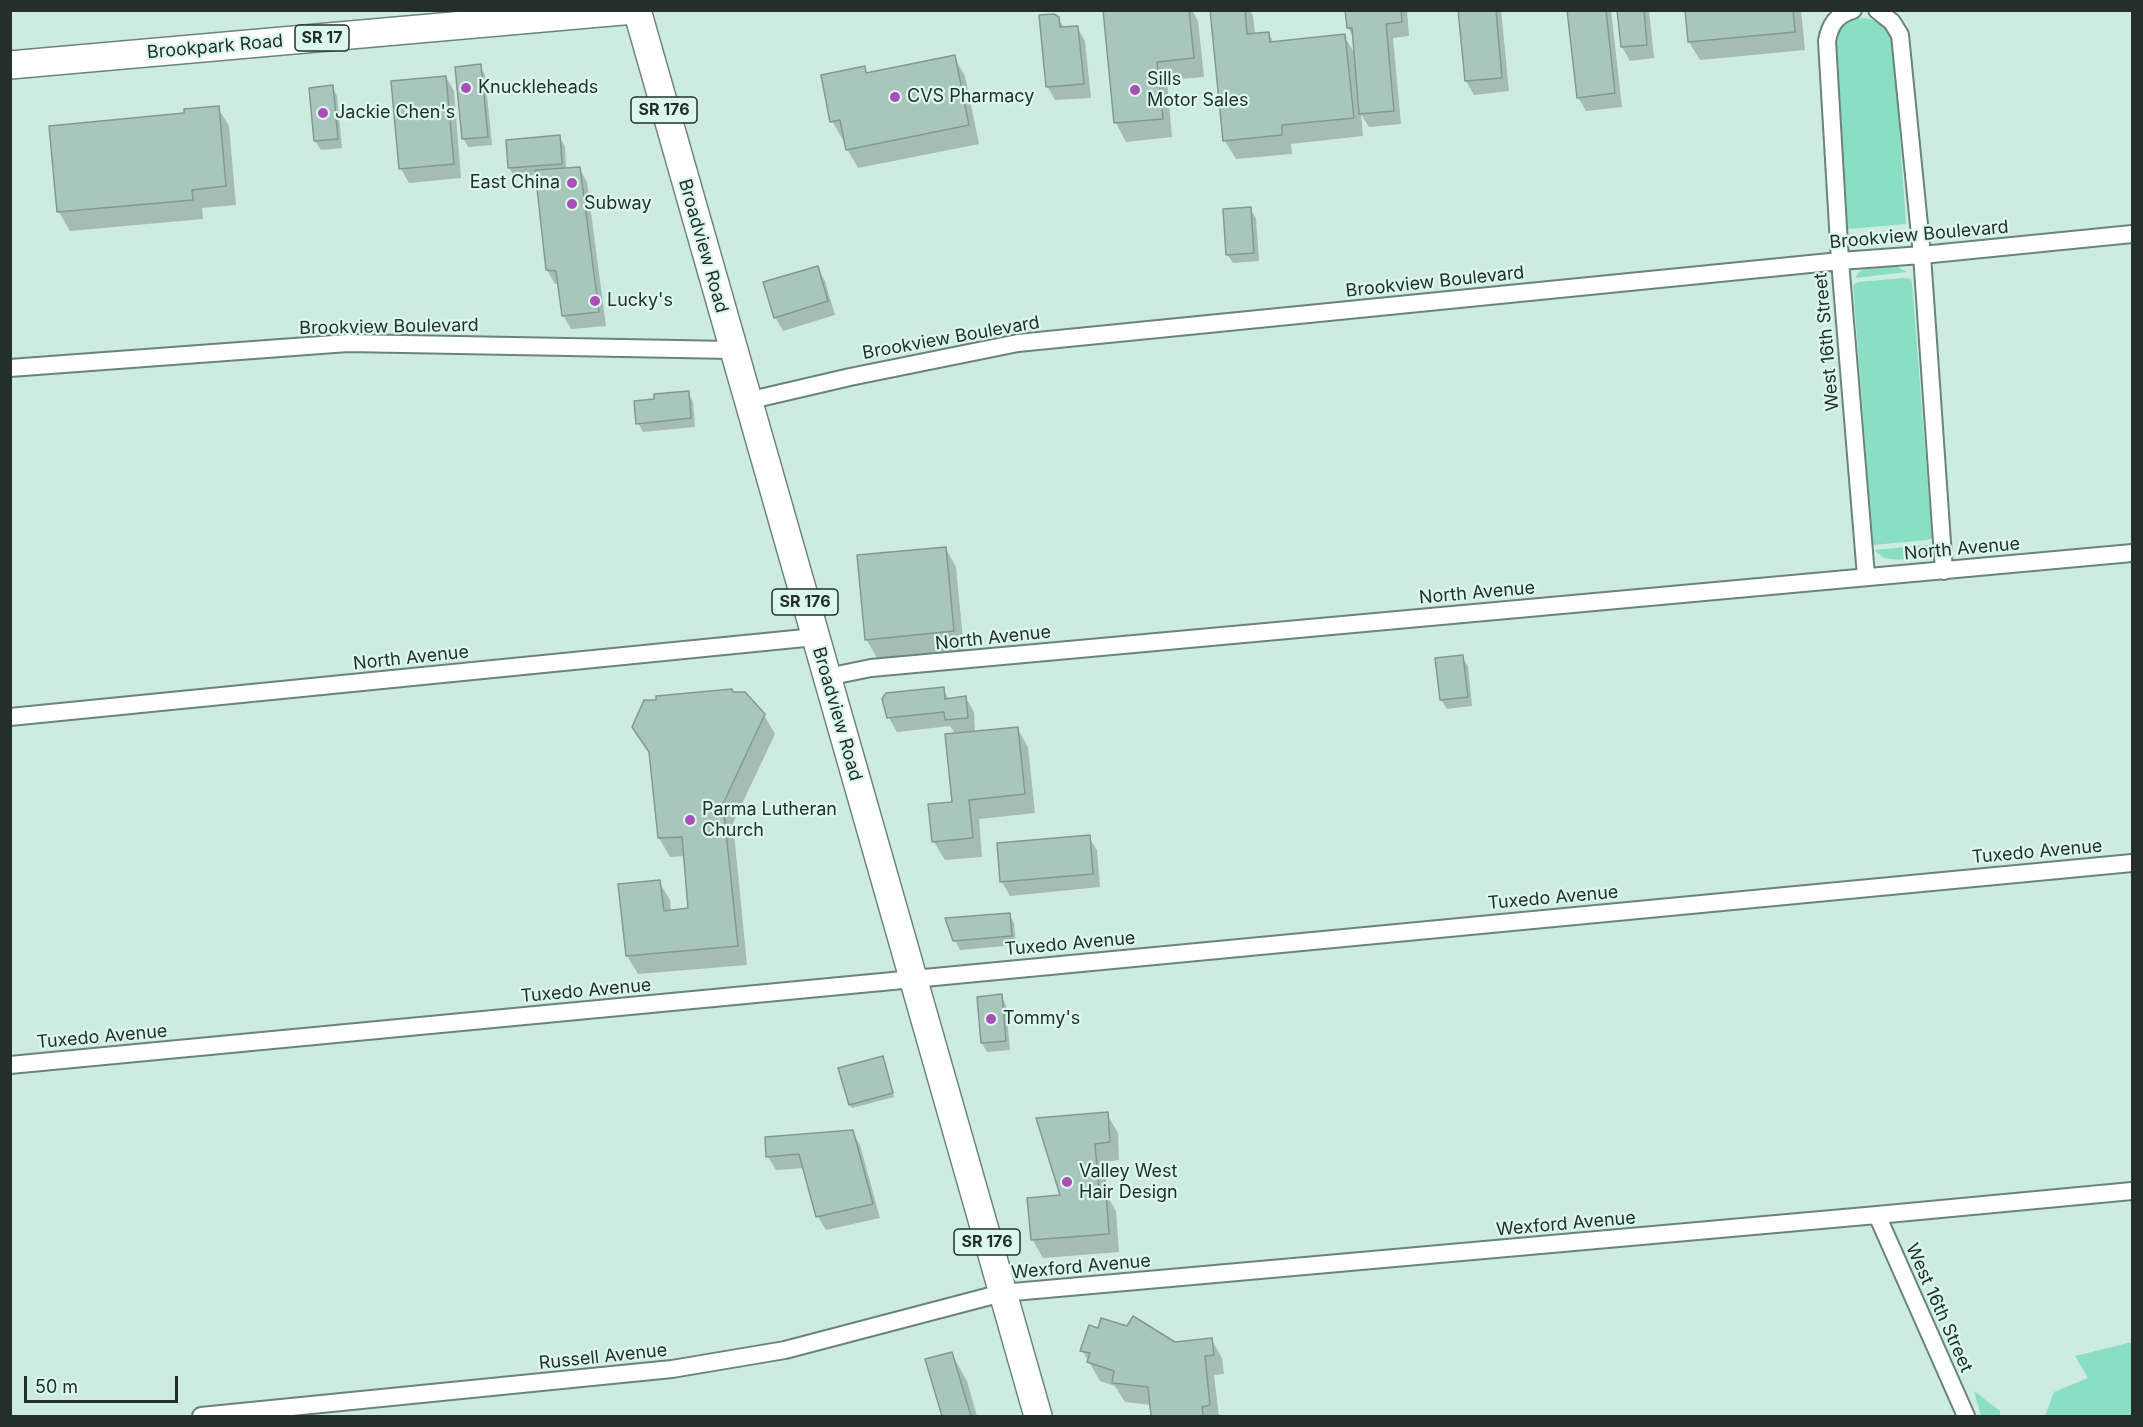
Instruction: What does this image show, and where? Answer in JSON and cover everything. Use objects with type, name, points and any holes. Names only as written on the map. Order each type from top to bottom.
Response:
[{"type":"main road","name":"Brookpark Road","points":[[10,65],[635,10]]},
{"type":"main road","name":"Broadview Road","points":[[635,10],[1038,1416]]},
{"type":"street","name":"West 16th Street","points":[[1853,10],[1843,13],[1830,26],[1827,41],[1840,261],[1866,576]]},
{"type":"street","points":[[1877,10],[1892,21],[1900,35],[1922,255],[1944,571]]},
{"type":"street","name":"Brookview Boulevard","points":[[747,401],[850,377],[1018,343],[2133,234]]},
{"type":"street","name":"Brookview Boulevard","points":[[10,368],[348,343],[732,350]]},
{"type":"street","name":"North Avenue","points":[[827,677],[870,668],[2133,553]]},
{"type":"street","name":"North Avenue","points":[[10,717],[815,637]]},
{"type":"street","name":"Tuxedo Avenue","points":[[10,1065],[2133,862]]},
{"type":"street","name":"Wexford Avenue","points":[[1002,1293],[2133,1191]]},
{"type":"street","name":"West 16th Street","points":[[1877,1215],[1966,1416]]},
{"type":"street","name":"Russell Avenue","points":[[201,1416],[585,1379],[706,1364],[806,1345],[1002,1293]]},
{"type":"green space","points":[[1865,18],[1883,26],[1893,42],[1906,224],[1848,229],[1832,46],[1843,26]]},
{"type":"green space","points":[[1896,266],[1907,272],[1855,278],[1860,271],[1865,269]]},
{"type":"green space","points":[[1911,279],[1912,283],[1932,538],[1873,545],[1853,285],[1858,282]]},
{"type":"green space","points":[[1930,546],[1922,554],[1903,559],[1884,558],[1874,550]]},
{"type":"green space","points":[[2132,1342],[2132,1416],[2045,1416],[2054,1392],[2088,1378],[2075,1356]]},
{"type":"green space","points":[[1974,1391],[2000,1411],[2000,1416],[1981,1416]]},
{"type":"building","name":"Sills Motor Sales","points":[[1103,10],[1189,10],[1194,58],[1157,62],[1163,119],[1114,123]]},
{"type":"building","points":[[1210,10],[1245,10],[1247,34],[1269,32],[1270,42],[1345,34],[1354,118],[1282,125],[1282,135],[1223,141]]},
{"type":"building","points":[[1345,10],[1401,10],[1402,22],[1386,24],[1394,111],[1359,114],[1352,28],[1347,28]]},
{"type":"building","points":[[1458,10],[1496,10],[1502,78],[1465,81]]},
{"type":"building","points":[[1567,10],[1606,10],[1615,93],[1577,98]]},
{"type":"building","points":[[1617,10],[1644,10],[1647,45],[1621,47]]},
{"type":"building","points":[[1685,10],[1793,10],[1795,32],[1688,42]]},
{"type":"building","points":[[1054,14],[1059,17],[1060,27],[1078,26],[1084,84],[1046,87],[1039,15]]},
{"type":"building","name":"CVS Pharmacy","points":[[955,55],[969,125],[846,150],[840,120],[830,122],[821,75],[865,66],[866,73]]},
{"type":"building","points":[[481,64],[488,137],[462,139],[455,67]]},
{"type":"building","points":[[446,76],[454,164],[399,169],[391,81]]},
{"type":"building","name":"Jackie Chen's","points":[[333,85],[338,139],[314,141],[309,88]]},
{"type":"building","points":[[219,106],[226,186],[192,190],[193,200],[57,212],[49,126],[184,113],[184,109]]},
{"type":"building","points":[[560,135],[562,164],[508,168],[506,140]]},
{"type":"building","points":[[580,167],[599,312],[562,316],[556,271],[546,270],[535,170]]},
{"type":"building","points":[[1251,207],[1254,253],[1226,255],[1223,209]]},
{"type":"building","points":[[818,266],[828,301],[774,318],[763,282]]},
{"type":"building","points":[[689,391],[691,418],[636,424],[634,401],[654,399],[654,394]]},
{"type":"building","points":[[946,547],[954,631],[865,640],[857,555]]},
{"type":"building","points":[[1463,655],[1468,697],[1440,700],[1435,658]]},
{"type":"building","points":[[944,687],[945,699],[966,696],[968,718],[945,720],[944,712],[887,718],[882,699],[886,693]]},
{"type":"building","name":"Parma Lutheran Church","points":[[732,689],[733,692],[745,692],[765,714],[723,804],[738,946],[626,956],[618,884],[660,880],[664,911],[688,908],[682,837],[658,838],[649,752],[632,727],[644,700],[656,700],[656,696]]},
{"type":"building","points":[[1018,727],[1025,794],[969,800],[973,838],[932,842],[928,804],[952,802],[945,734]]},
{"type":"building","points":[[1090,835],[1093,874],[1000,882],[997,843]]},
{"type":"building","points":[[1010,913],[1012,936],[953,941],[945,918]]},
{"type":"building","name":"Tommy's","points":[[1002,994],[1006,1041],[981,1043],[977,997]]},
{"type":"building","points":[[883,1056],[893,1093],[849,1105],[838,1068]]},
{"type":"building","points":[[1108,1112],[1110,1142],[1095,1144],[1099,1191],[1106,1191],[1109,1234],[1031,1240],[1027,1198],[1060,1195],[1036,1118]]},
{"type":"building","points":[[853,1130],[873,1204],[816,1217],[799,1154],[766,1157],[765,1137]]},
{"type":"building","points":[[1133,1316],[1175,1342],[1212,1338],[1214,1355],[1205,1356],[1210,1405],[1202,1407],[1203,1416],[1151,1416],[1148,1387],[1112,1383],[1114,1371],[1087,1362],[1090,1353],[1080,1351],[1089,1325],[1098,1328],[1101,1318],[1127,1326]]},
{"type":"building","points":[[952,1352],[971,1416],[942,1416],[925,1359]]},
{"type":"place","name":"Knuckleheads","points":[[466,88]]},
{"type":"place","name":"Sills Motor Sales","points":[[1135,90]]},
{"type":"place","name":"CVS Pharmacy","points":[[895,97]]},
{"type":"place","name":"Jackie Chen's","points":[[323,113]]},
{"type":"place","name":"East China","points":[[572,183]]},
{"type":"place","name":"Subway","points":[[572,204]]},
{"type":"place","name":"Lucky's","points":[[595,301]]},
{"type":"place","name":"Parma Lutheran Church","points":[[690,820]]},
{"type":"place","name":"Tommy's","points":[[991,1019]]},
{"type":"place","name":"Valley West Hair Design","points":[[1067,1182]]}]
